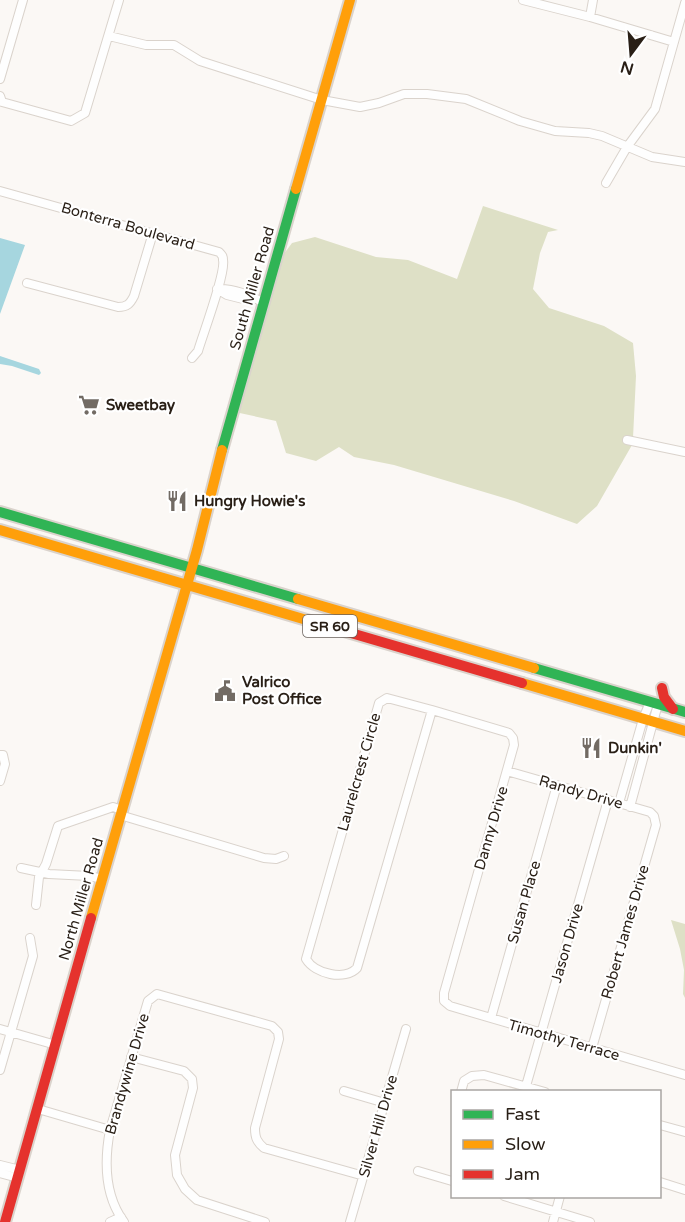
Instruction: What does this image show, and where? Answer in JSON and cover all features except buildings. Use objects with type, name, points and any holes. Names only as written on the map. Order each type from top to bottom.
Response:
[{"type":"main road","name":"South Miller Road","points":[[186,584],[212,496],[228,426],[350,0]]},
{"type":"main road","name":"SR 60","points":[[0,512],[391,625],[651,712],[685,731]]},
{"type":"main road","name":"SR 60","points":[[0,530],[594,704],[616,702],[651,712],[673,709],[685,712]]},
{"type":"main road","name":"North Miller Road","points":[[5,1222],[186,584]]},
{"type":"main road","points":[[386,642],[391,625]]},
{"type":"main road","points":[[662,688],[664,697],[673,709]]},
{"type":"street","points":[[0,79],[22,0]]},
{"type":"street","points":[[0,96],[2,102],[71,121],[85,113],[119,0]]},
{"type":"street","points":[[523,0],[674,42]]},
{"type":"street","points":[[590,17],[593,0]]},
{"type":"street","points":[[606,183],[627,147],[655,109],[685,3]]},
{"type":"street","points":[[109,36],[146,45],[174,45],[200,61],[322,100],[360,107],[379,104],[404,94],[427,94],[466,99],[520,121],[555,131],[603,136],[652,157],[685,162]]},
{"type":"street","name":"Bonterra Boulevard","points":[[0,191],[219,252],[224,262],[218,289],[198,351],[192,358]]},
{"type":"street","points":[[27,283],[117,307],[125,307],[134,296],[153,233]]},
{"type":"street","points":[[218,289],[229,288],[265,300]]},
{"type":"street","points":[[218,289],[232,296],[255,302],[265,300]]},
{"type":"street","points":[[627,440],[685,452]]},
{"type":"street","name":"Laurelcrest Circle","points":[[387,698],[432,710],[357,968],[345,975],[316,968],[306,959],[379,703],[387,698]]},
{"type":"street","name":"Danny Drive","points":[[432,710],[509,733],[514,745],[444,993],[444,1001]]},
{"type":"street","points":[[619,803],[651,712]]},
{"type":"street","points":[[630,807],[651,712]]},
{"type":"street","points":[[0,755],[3,755],[5,764],[0,782]]},
{"type":"street","name":"Randy Drive","points":[[507,771],[650,812],[654,816]]},
{"type":"street","name":"Susan Place","points":[[491,1018],[557,785]]},
{"type":"street","name":"Jason Drive","points":[[526,1086],[608,800]]},
{"type":"street","points":[[36,905],[39,877],[46,864],[56,829],[60,824],[113,807],[121,813],[264,858],[276,859],[284,856]]},
{"type":"street","name":"Robert James Drive","points":[[592,1048],[656,825],[654,816]]},
{"type":"street","points":[[21,868],[103,879]]},
{"type":"street","points":[[0,1070],[33,956],[30,938]]},
{"type":"street","name":"Brandywine Drive","points":[[123,1219],[111,1196],[106,1175],[106,1151],[110,1130],[148,1001],[157,994],[272,1026],[278,1032],[279,1040],[255,1128],[258,1143],[264,1148],[364,1176]]},
{"type":"street","name":"Timothy Terrace","points":[[444,1001],[450,1006],[685,1075]]},
{"type":"street","points":[[0,1029],[56,1045]]},
{"type":"street","name":"Silver Hill Drive","points":[[350,1222],[406,1029]]},
{"type":"street","points":[[131,1057],[184,1071],[192,1078],[193,1088],[175,1155],[177,1175],[184,1189],[197,1200],[264,1222]]},
{"type":"street","points":[[462,1090],[464,1081],[472,1076],[484,1074],[539,1090]]},
{"type":"street","points":[[344,1091],[385,1103]]},
{"type":"street","points":[[38,1109],[110,1130]]},
{"type":"street","points":[[661,1125],[685,1132]]},
{"type":"street","points":[[0,1165],[19,1174]]},
{"type":"street","points":[[418,1171],[451,1180]]},
{"type":"street","points":[[0,1173],[19,1174]]},
{"type":"street","points":[[661,1182],[685,1190]]},
{"type":"street","points":[[507,1198],[590,1222]]},
{"type":"street","points":[[553,1222],[560,1198]]},
{"type":"street","points":[[110,1222],[123,1219]]},
{"type":"green space","points":[[483,206],[558,230],[548,232],[540,253],[533,289],[549,308],[604,326],[633,343],[636,376],[633,438],[625,436],[623,442],[632,445],[597,506],[577,524],[514,501],[394,465],[354,457],[339,447],[316,461],[286,453],[276,421],[235,412],[280,259],[292,243],[315,237],[376,257],[408,260],[457,279]]},
{"type":"green space","points":[[671,920],[685,924],[685,998],[683,994],[684,970]]},
{"type":"water","points":[[0,238],[25,245],[0,314]]},
{"type":"water","points":[[0,356],[39,369],[41,373],[39,375],[0,364]]},
{"type":"traffic: fast","points":[[222,450],[296,189]]},
{"type":"traffic: fast","points":[[0,512],[298,599]]},
{"type":"traffic: fast","points":[[534,668],[685,712]]},
{"type":"traffic: slow","points":[[296,189],[350,0]]},
{"type":"traffic: slow","points":[[91,918],[197,550],[222,450]]},
{"type":"traffic: slow","points":[[0,530],[327,626]]},
{"type":"traffic: slow","points":[[298,599],[534,668]]},
{"type":"traffic: slow","points":[[522,683],[685,731]]},
{"type":"traffic: jam","points":[[327,626],[522,683]]},
{"type":"traffic: jam","points":[[662,688],[664,697],[673,709]]},
{"type":"traffic: jam","points":[[5,1222],[91,918]]},
{"type":"place","name":"Sweetbay","points":[[89,405]]},
{"type":"place","name":"Hungry Howie's","points":[[177,501]]},
{"type":"place","name":"Valrico Post Office","points":[[225,691]]},
{"type":"place","name":"Dunkin'","points":[[591,748]]}]
